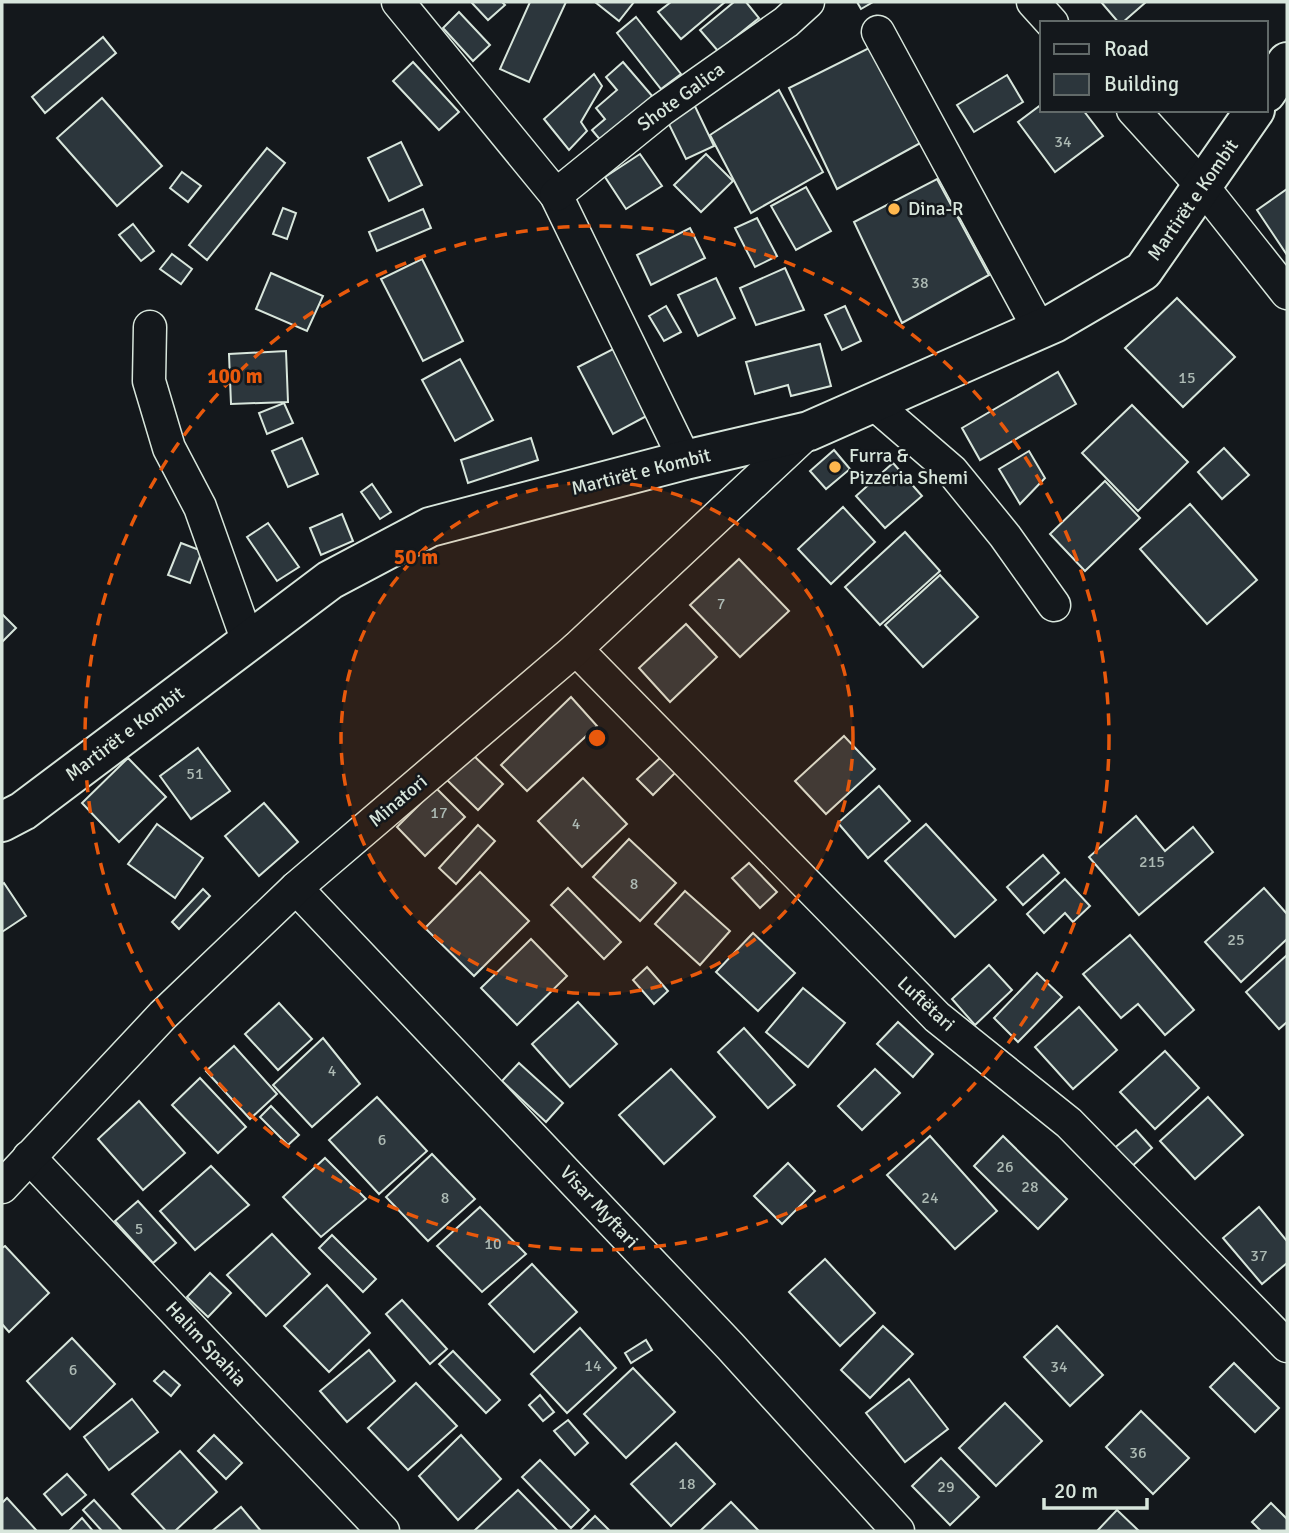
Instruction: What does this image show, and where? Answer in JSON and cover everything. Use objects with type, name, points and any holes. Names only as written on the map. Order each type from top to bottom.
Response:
[{"type":"main road","points":[[1268,90],[1287,62]]},
{"type":"main road","name":"Martirët e Kombit","points":[[2,822],[23,811],[330,580],[430,527],[685,460],[809,431],[1054,323],[1143,271],[1254,112]]},
{"type":"street","points":[[398,2],[556,195],[685,460]]},
{"type":"street","name":"Shote Galica","points":[[556,195],[661,110],[786,22],[808,2]]},
{"type":"street","points":[[1033,2],[1050,21]]},
{"type":"street","points":[[878,32],[1039,329]]},
{"type":"street","points":[[1135,112],[1203,187],[1287,293]]},
{"type":"street","points":[[150,327],[149,381],[169,447],[200,506],[248,642]]},
{"type":"street","points":[[872,402],[952,471],[1005,536],[1054,605]]},
{"type":"street","name":"Minatori","points":[[2,1187],[163,1016],[296,888],[576,649],[809,431]]},
{"type":"street","name":"Luftëtari","points":[[576,649],[937,1017],[1069,1123],[1287,1346]]},
{"type":"street","name":"Visar Myftari","points":[[296,888],[730,1346],[898,1531]]},
{"type":"street","name":"Halim Spahia","points":[[29,1157],[383,1531]]},
{"type":"building","points":[[471,2],[502,2],[505,5],[488,20]]},
{"type":"building","points":[[530,2],[566,2],[529,82],[500,69]]},
{"type":"building","points":[[595,2],[634,2],[619,21]]},
{"type":"building","points":[[671,2],[725,2],[681,39],[658,12]]},
{"type":"building","points":[[734,2],[746,2],[759,18],[718,51],[700,30]]},
{"type":"building","points":[[857,2],[873,2],[861,9]]},
{"type":"building","points":[[1101,2],[1146,2],[1124,21],[1117,21]]},
{"type":"building","points":[[459,12],[490,45],[473,61],[443,28]]},
{"type":"building","points":[[636,17],[681,74],[661,89],[617,33]]},
{"type":"building","points":[[103,37],[116,53],[45,113],[32,97]]},
{"type":"building","points":[[873,46],[924,141],[837,189],[789,88]]},
{"type":"building","points":[[413,62],[459,112],[439,130],[393,81]]},
{"type":"building","points":[[623,62],[659,104],[607,148],[592,130],[605,119],[596,108],[617,90],[606,77]]},
{"type":"building","points":[[594,74],[602,86],[581,122],[587,131],[569,150],[544,119]]},
{"type":"building","points":[[1007,75],[1023,102],[974,132],[957,105]]},
{"type":"building","points":[[779,90],[823,172],[751,213],[710,135]]},
{"type":"building","points":[[102,98],[162,166],[117,206],[57,138]]},
{"type":"building","points":[[691,98],[714,146],[686,159],[663,112]]},
{"type":"building","points":[[1040,106],[1040,112],[1085,112],[1103,136],[1055,172],[1018,122]]},
{"type":"building","points":[[401,142],[422,185],[389,201],[368,158]]},
{"type":"building","points":[[267,148],[285,163],[207,260],[189,245]]},
{"type":"building","points":[[640,154],[662,186],[626,209],[605,177]]},
{"type":"building","points":[[706,154],[733,181],[701,212],[674,185]]},
{"type":"building","points":[[182,172],[201,186],[188,202],[170,188]]},
{"type":"building","points":[[937,179],[989,275],[902,323],[854,222]]},
{"type":"building","points":[[806,187],[831,231],[796,250],[771,206]]},
{"type":"building","points":[[1287,189],[1287,255],[1257,210]]},
{"type":"building","points":[[283,208],[296,213],[287,239],[273,234]]},
{"type":"building","points":[[423,209],[431,228],[377,251],[369,232]]},
{"type":"building","points":[[757,218],[777,256],[755,267],[735,228]]},
{"type":"building","points":[[133,224],[154,251],[141,261],[119,235]]},
{"type":"building","points":[[690,228],[705,258],[651,285],[637,255]]},
{"type":"building","points":[[172,254],[192,269],[181,284],[160,269]]},
{"type":"building","points":[[422,259],[463,341],[423,361],[381,279]]},
{"type":"building","points":[[785,268],[804,310],[756,325],[740,288]]},
{"type":"building","points":[[271,273],[323,296],[307,331],[256,309]]},
{"type":"building","points":[[716,278],[735,318],[698,336],[678,295]]},
{"type":"building","points":[[1177,298],[1235,357],[1183,407],[1125,348]]},
{"type":"building","points":[[666,306],[681,332],[664,341],[649,316]]},
{"type":"building","points":[[845,306],[861,341],[842,350],[825,315]]},
{"type":"building","points":[[820,344],[831,386],[791,396],[788,385],[755,394],[746,362]]},
{"type":"building","points":[[619,346],[654,412],[613,434],[578,367]]},
{"type":"building","points":[[286,351],[288,402],[231,404],[229,354]]},
{"type":"building","points":[[460,359],[493,420],[455,441],[422,380]]},
{"type":"building","points":[[1058,372],[1076,404],[980,460],[962,428]]},
{"type":"building","points":[[284,403],[293,423],[267,434],[259,413]]},
{"type":"building","points":[[1132,405],[1188,462],[1138,511],[1082,453]]},
{"type":"building","points":[[302,438],[318,474],[288,487],[272,451]]},
{"type":"building","points":[[531,438],[538,460],[468,483],[461,460]]},
{"type":"building","points":[[1224,448],[1249,475],[1222,499],[1198,472]]},
{"type":"building","points":[[834,450],[850,469],[826,489],[810,471]]},
{"type":"building","points":[[1029,451],[1045,478],[1020,504],[999,469]]},
{"type":"building","points":[[893,463],[922,496],[885,528],[856,496]]},
{"type":"building","points":[[1105,481],[1140,518],[1085,571],[1050,534]]},
{"type":"building","points":[[372,484],[391,512],[380,519],[361,492]]},
{"type":"building","points":[[1190,504],[1257,580],[1207,624],[1140,549]]},
{"type":"building","points":[[843,507],[875,542],[831,584],[798,549]]},
{"type":"building","points":[[342,514],[353,541],[321,555],[310,528]]},
{"type":"building","points":[[268,523],[299,567],[277,581],[247,537]]},
{"type":"building","points":[[905,532],[940,571],[880,625],[845,587]]},
{"type":"building","points":[[181,543],[202,551],[190,583],[168,575]]},
{"type":"building","points":[[739,559],[789,611],[740,657],[690,605]]},
{"type":"building","points":[[940,575],[978,617],[923,667],[885,625]]},
{"type":"building","points":[[2,614],[16,628],[2,642]]},
{"type":"building","points":[[686,624],[717,657],[670,702],[639,668]]},
{"type":"building","points":[[571,697],[597,726],[527,791],[501,765]]},
{"type":"building","points":[[844,736],[875,769],[826,814],[795,781]]},
{"type":"building","points":[[198,748],[230,791],[191,819],[160,776]]},
{"type":"building","points":[[472,754],[503,784],[478,810],[447,780]]},
{"type":"building","points":[[128,758],[166,797],[119,842],[82,803]]},
{"type":"building","points":[[660,758],[675,773],[653,795],[637,779]]},
{"type":"building","points":[[583,778],[627,824],[582,867],[538,821]]},
{"type":"building","points":[[879,786],[910,821],[868,858],[838,823]]},
{"type":"building","points":[[436,788],[465,817],[425,856],[397,827]]},
{"type":"building","points":[[264,803],[298,842],[259,876],[225,836]]},
{"type":"building","points":[[1136,816],[1165,851],[1193,827],[1213,852],[1139,915],[1089,857]]},
{"type":"building","points":[[157,824],[203,858],[175,898],[128,864]]},
{"type":"building","points":[[926,824],[996,900],[955,937],[885,861]]},
{"type":"building","points":[[478,825],[495,841],[456,884],[439,868]]},
{"type":"building","points":[[629,839],[676,883],[640,921],[593,877]]},
{"type":"building","points":[[1043,855],[1059,873],[1023,905],[1007,887]]},
{"type":"building","points":[[749,863],[777,892],[760,908],[732,878]]},
{"type":"building","points":[[480,872],[529,921],[474,976],[425,928]]},
{"type":"building","points":[[1065,879],[1090,906],[1073,922],[1065,913],[1044,933],[1027,914]]},
{"type":"building","points":[[4,883],[26,916],[2,932],[2,884]]},
{"type":"building","points":[[568,888],[621,942],[604,959],[551,905]]},
{"type":"building","points":[[1264,888],[1287,914],[1287,939],[1241,982],[1205,942]]},
{"type":"building","points":[[203,889],[210,896],[179,929],[172,922]]},
{"type":"building","points":[[685,891],[730,931],[700,965],[655,924]]},
{"type":"building","points":[[753,933],[795,973],[758,1011],[716,972]]},
{"type":"building","points":[[1130,935],[1194,1010],[1165,1035],[1138,1004],[1121,1018],[1083,974]]},
{"type":"building","points":[[531,939],[567,976],[517,1025],[481,988]]},
{"type":"building","points":[[1287,955],[1287,1022],[1279,1029],[1246,992]]},
{"type":"building","points":[[989,965],[1012,990],[975,1025],[952,999]]},
{"type":"building","points":[[647,967],[668,991],[654,1004],[633,980]]},
{"type":"building","points":[[1037,973],[1062,997],[1018,1042],[994,1018]]},
{"type":"building","points":[[803,988],[845,1023],[808,1067],[766,1032]]},
{"type":"building","points":[[578,1002],[617,1044],[570,1087],[532,1044]]},
{"type":"building","points":[[279,1003],[312,1039],[278,1070],[245,1034]]},
{"type":"building","points":[[1079,1007],[1117,1050],[1073,1089],[1035,1047]]},
{"type":"building","points":[[898,1022],[933,1054],[913,1077],[877,1044]]},
{"type":"building","points":[[744,1028],[795,1085],[768,1108],[718,1052]]},
{"type":"building","points":[[323,1038],[360,1084],[312,1127],[273,1085]]},
{"type":"building","points":[[234,1046],[277,1094],[250,1119],[206,1071]]},
{"type":"building","points":[[1165,1051],[1199,1088],[1155,1129],[1120,1092]]},
{"type":"building","points":[[519,1063],[563,1103],[546,1122],[502,1081]]},
{"type":"building","points":[[671,1069],[715,1117],[664,1164],[619,1115]]},
{"type":"building","points":[[875,1069],[900,1093],[862,1130],[838,1106]]},
{"type":"building","points":[[200,1078],[246,1127],[218,1153],[172,1105]]},
{"type":"building","points":[[377,1097],[427,1151],[379,1194],[329,1140]]},
{"type":"building","points":[[1208,1097],[1243,1135],[1195,1179],[1160,1141]]},
{"type":"building","points":[[139,1101],[185,1153],[143,1190],[98,1139]]},
{"type":"building","points":[[271,1106],[299,1135],[288,1145],[260,1117]]},
{"type":"building","points":[[1136,1130],[1152,1148],[1129,1169],[1112,1150]]},
{"type":"building","points":[[930,1136],[997,1211],[955,1249],[887,1175]]},
{"type":"building","points":[[1003,1136],[1067,1199],[1038,1229],[974,1166]]},
{"type":"building","points":[[432,1154],[475,1199],[428,1241],[386,1197]]},
{"type":"building","points":[[325,1158],[366,1199],[321,1237],[283,1197]]},
{"type":"building","points":[[788,1163],[815,1191],[782,1224],[754,1196]]},
{"type":"building","points":[[211,1166],[249,1205],[195,1250],[160,1211]]},
{"type":"building","points":[[138,1201],[176,1243],[153,1263],[115,1221]]},
{"type":"building","points":[[480,1207],[526,1254],[482,1292],[437,1246]]},
{"type":"building","points":[[1259,1207],[1287,1241],[1287,1263],[1262,1284],[1223,1238]]},
{"type":"building","points":[[272,1234],[310,1274],[266,1316],[227,1275]]},
{"type":"building","points":[[332,1235],[376,1279],[363,1292],[319,1248]]},
{"type":"building","points":[[5,1246],[49,1293],[9,1332],[2,1324],[2,1248]]},
{"type":"building","points":[[825,1259],[875,1313],[840,1346],[789,1292]]},
{"type":"building","points":[[532,1264],[577,1312],[534,1352],[489,1304]]},
{"type":"building","points":[[210,1273],[231,1293],[208,1317],[187,1297]]},
{"type":"building","points":[[327,1285],[370,1333],[329,1372],[284,1326]]},
{"type":"building","points":[[402,1300],[447,1349],[430,1364],[386,1314]]},
{"type":"building","points":[[883,1326],[913,1354],[870,1398],[841,1370]]},
{"type":"building","points":[[1057,1326],[1103,1375],[1070,1406],[1024,1357]]},
{"type":"building","points":[[580,1328],[616,1368],[567,1413],[531,1374]]},
{"type":"building","points":[[72,1338],[115,1384],[70,1429],[27,1381]]},
{"type":"building","points":[[646,1340],[652,1350],[631,1363],[625,1353]]},
{"type":"building","points":[[369,1350],[395,1381],[347,1422],[320,1391]]},
{"type":"building","points":[[453,1351],[500,1400],[486,1413],[439,1364]]},
{"type":"building","points":[[1234,1363],[1279,1408],[1255,1432],[1210,1387]]},
{"type":"building","points":[[633,1368],[675,1412],[626,1458],[584,1414]]},
{"type":"building","points":[[164,1371],[180,1385],[171,1396],[154,1381]]},
{"type":"building","points":[[909,1379],[948,1429],[905,1462],[866,1413]]},
{"type":"building","points":[[416,1383],[457,1426],[408,1470],[368,1428]]},
{"type":"building","points":[[540,1395],[554,1412],[543,1421],[529,1405]]},
{"type":"building","points":[[132,1399],[158,1432],[109,1470],[84,1437]]},
{"type":"building","points":[[1005,1403],[1042,1441],[996,1486],[959,1448]]},
{"type":"building","points":[[1141,1411],[1189,1458],[1153,1494],[1106,1447]]},
{"type":"building","points":[[568,1420],[588,1443],[575,1455],[554,1431]]},
{"type":"building","points":[[214,1435],[242,1463],[226,1479],[198,1451]]},
{"type":"building","points":[[461,1435],[501,1479],[458,1520],[419,1476]]},
{"type":"building","points":[[676,1443],[715,1484],[671,1526],[631,1484]]},
{"type":"building","points":[[180,1451],[217,1492],[175,1531],[166,1531],[132,1494]]},
{"type":"building","points":[[941,1458],[979,1497],[950,1525],[912,1486]]},
{"type":"building","points":[[540,1460],[589,1510],[571,1528],[522,1477]]},
{"type":"building","points":[[67,1474],[86,1495],[62,1515],[44,1494]]},
{"type":"building","points":[[518,1490],[558,1531],[474,1531]]},
{"type":"building","points":[[7,1498],[37,1531],[2,1531],[2,1503]]},
{"type":"building","points":[[94,1500],[122,1531],[102,1531],[83,1510]]},
{"type":"building","points":[[731,1502],[759,1531],[700,1531]]},
{"type":"building","points":[[1271,1503],[1287,1519],[1287,1531],[1261,1531],[1252,1522]]},
{"type":"building","points":[[241,1507],[261,1531],[212,1531]]},
{"type":"building","points":[[1117,1510],[1139,1531],[1097,1531]]},
{"type":"building","points":[[595,1516],[610,1531],[580,1531]]},
{"type":"building","points":[[82,1518],[93,1531],[69,1531]]},
{"type":"place","name":"Dina-R","points":[[894,209]]},
{"type":"place","name":"Furra & Pizzeria Shemi","points":[[835,467]]}]
